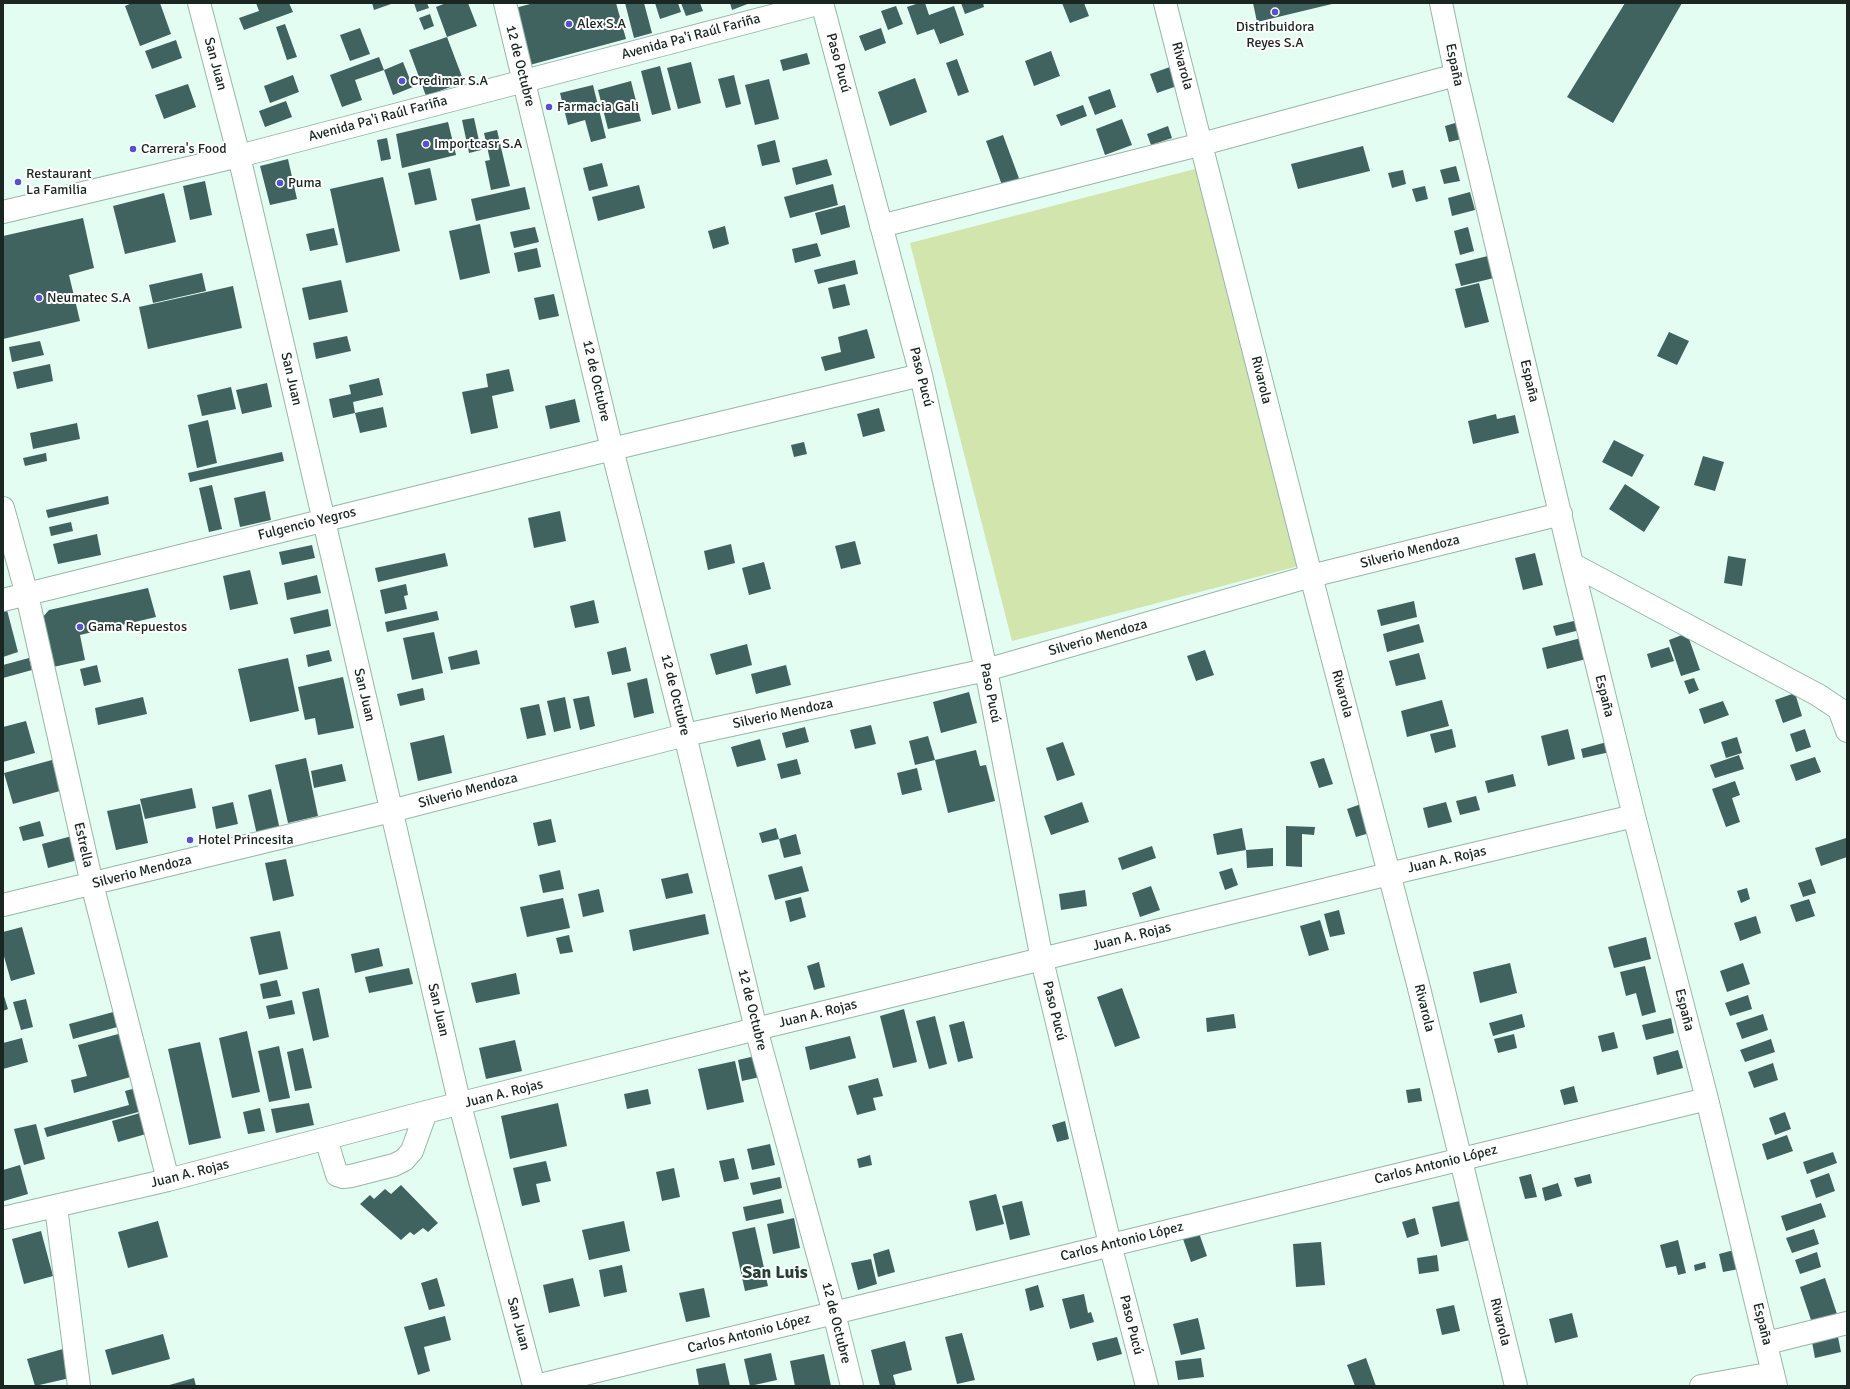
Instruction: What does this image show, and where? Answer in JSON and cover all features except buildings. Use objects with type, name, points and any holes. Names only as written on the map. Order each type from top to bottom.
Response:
[{"type":"main road","name":"San Juan","points":[[199,3],[239,156],[460,1105],[535,1386]]},
{"type":"main road","name":"12 de Octubre","points":[[505,3],[612,449],[685,735],[756,1029],[834,1313],[852,1386]]},
{"type":"main road","name":"Avenida Pa'i Raúl Fariña","points":[[3,212],[239,156],[822,3]]},
{"type":"main road","name":"Paso Pucú","points":[[822,3],[921,374],[986,670],[1042,960],[1110,1244],[1147,1386]]},
{"type":"main road","name":"Rivarola","points":[[1165,3],[1311,576],[1390,874],[1516,1386]]},
{"type":"main road","name":"España","points":[[1442,3],[1456,75],[1572,564],[1634,816],[1707,1099],[1775,1379]]},
{"type":"main road","points":[[881,226],[1202,144],[1456,75]]},
{"type":"main road","name":"Fulgencio Yegros","points":[[3,600],[921,374]]},
{"type":"main road","name":"Estrella","points":[[3,508],[27,595],[92,884],[168,1180]]},
{"type":"main road","name":"Silverio Mendoza","points":[[3,905],[391,811],[685,735],[986,670],[1311,576],[1561,514]]},
{"type":"main road","points":[[1572,564],[1818,695],[1839,709],[1847,731]]},
{"type":"main road","name":"Juan A. Rojas","points":[[3,1218],[168,1180],[426,1112],[460,1105],[756,1029],[1634,816]]},
{"type":"main road","name":"Carlos Antonio López","points":[[535,1386],[1707,1099]]},
{"type":"main road","points":[[326,1139],[337,1175],[343,1177],[351,1176],[394,1165],[404,1160],[412,1151],[426,1112]]},
{"type":"main road","points":[[56,1207],[79,1386]]},
{"type":"main road","points":[[1767,1343],[1847,1323]]},
{"type":"main road","points":[[1701,1386],[1775,1379]]},
{"type":"green space","points":[[1218,163],[1314,562],[1012,641],[910,243]]},
{"type":"place","name":"Distribuidora Reyes S.A","points":[[1275,12]]},
{"type":"place","name":"Alex S.A","points":[[569,24]]},
{"type":"place","name":"Credimar S.A","points":[[402,81]]},
{"type":"place","name":"Farmacia Gali","points":[[549,107]]},
{"type":"place","name":"Importcasr S.A","points":[[426,144]]},
{"type":"place","name":"Carrera's Food","points":[[133,149]]},
{"type":"place","name":"Restaurant La Familia","points":[[18,182]]},
{"type":"place","name":"Puma","points":[[280,183]]},
{"type":"place","name":"Neumatec S.A","points":[[39,298]]},
{"type":"place","name":"Gama Repuestos","points":[[80,627]]},
{"type":"place","name":"Hotel Princesita","points":[[190,840]]},
{"type":"district","name":"San Luis","points":[[775,1273]]}]
